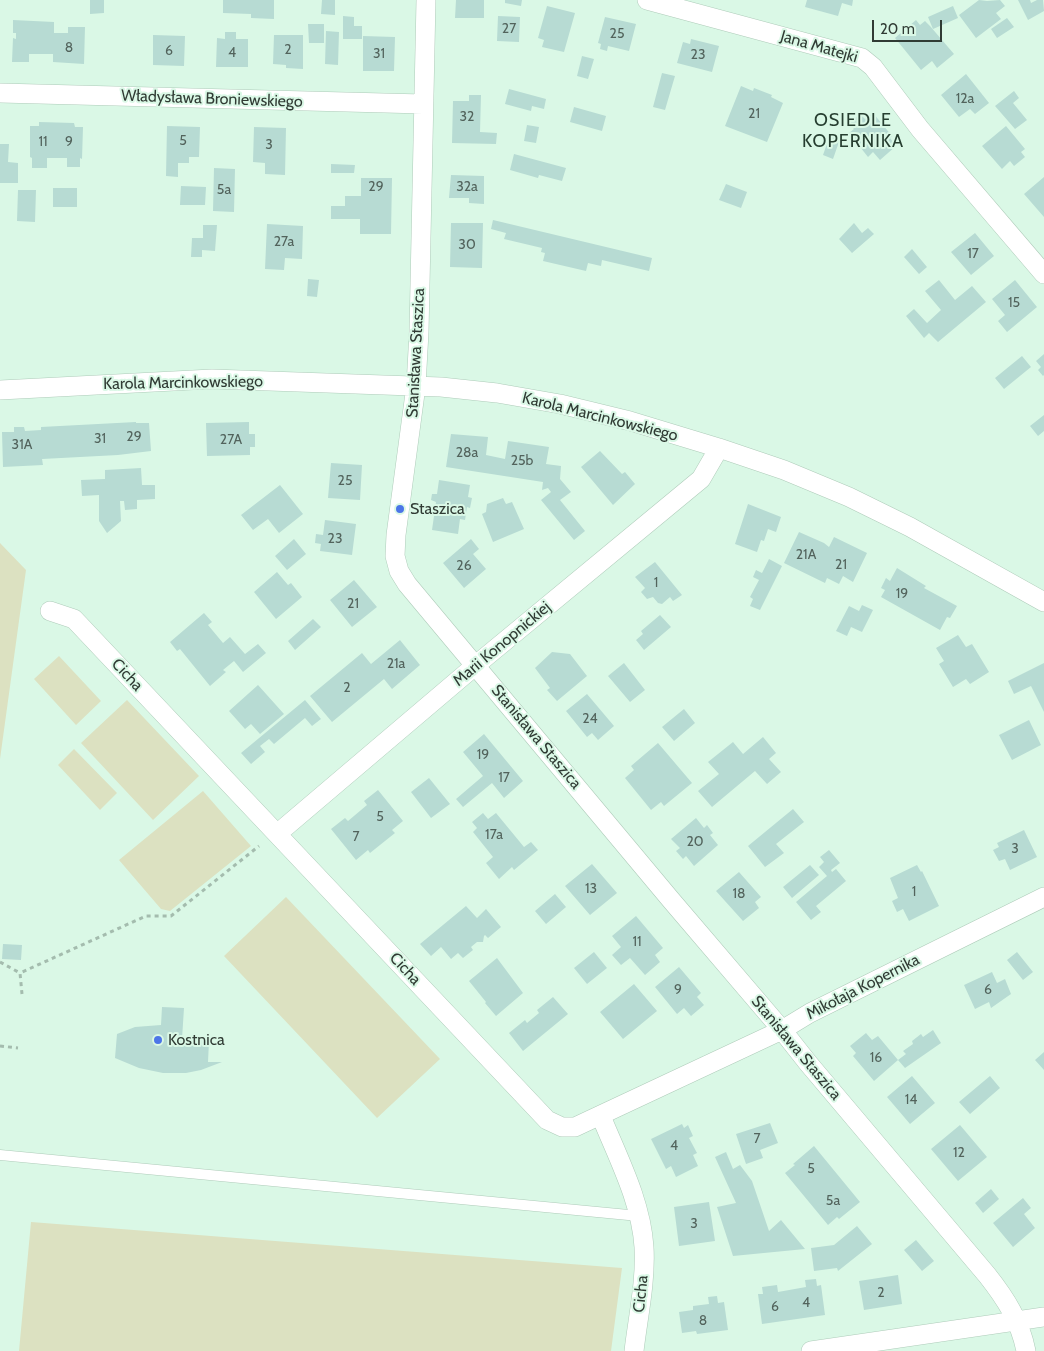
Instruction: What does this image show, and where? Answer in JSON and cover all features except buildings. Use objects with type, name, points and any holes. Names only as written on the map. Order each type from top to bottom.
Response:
[{"type":"street","name":"Stanisława Staszica","points":[[426,0],[419,332],[416,386],[396,536],[395,556],[399,572],[407,584],[1004,1297],[1017,1321],[1026,1351]]},
{"type":"street","name":"Jana Matejki","points":[[647,0],[862,58],[873,67],[920,129],[1044,274]]},
{"type":"street","name":"Władysława Broniewskiego","points":[[0,93],[423,104]]},
{"type":"street","name":"Karola Marcinkowskiego","points":[[0,390],[212,380],[416,386],[497,393],[560,404],[630,421],[784,470],[849,497],[910,527],[1044,602]]},
{"type":"street","name":"Marii Konopnickiej","points":[[277,834],[476,665],[701,480],[719,448]]},
{"type":"street","name":"Cicha","points":[[50,611],[74,619],[547,1120],[562,1127],[574,1127],[601,1116],[631,1188],[644,1247],[643,1275],[634,1351]]},
{"type":"street","name":"Mikołaja Kopernika","points":[[601,1116],[782,1030],[810,1013],[1044,897]]},
{"type":"street","points":[[811,1351],[1044,1317]]},
{"type":"lane","points":[[0,1155],[638,1216]]},
{"type":"path","points":[[20,973],[146,916],[171,916],[260,846],[254,839]]},
{"type":"path","points":[[0,962],[20,973]]},
{"type":"path","points":[[20,973],[22,994]]},
{"type":"path","points":[[0,1046],[18,1048]]},
{"type":"green space","points":[[0,543],[26,570],[0,759]]},
{"type":"green space","points":[[59,656],[101,701],[76,725],[34,679]]},
{"type":"green space","points":[[127,700],[199,776],[153,820],[81,743]]},
{"type":"green space","points":[[74,749],[117,793],[100,810],[58,765]]},
{"type":"green space","points":[[203,791],[251,846],[170,911],[161,909],[119,860]]},
{"type":"green space","points":[[286,897],[440,1059],[377,1118],[224,956]]},
{"type":"green space","points":[[31,1222],[622,1268],[611,1351],[19,1351]]},
{"type":"place","name":"Staszica","points":[[400,509]]},
{"type":"place","name":"Kostnica","points":[[158,1040]]},
{"type":"district","name":"OSIEDLE KOPERNIKA","points":[[853,131]]}]
